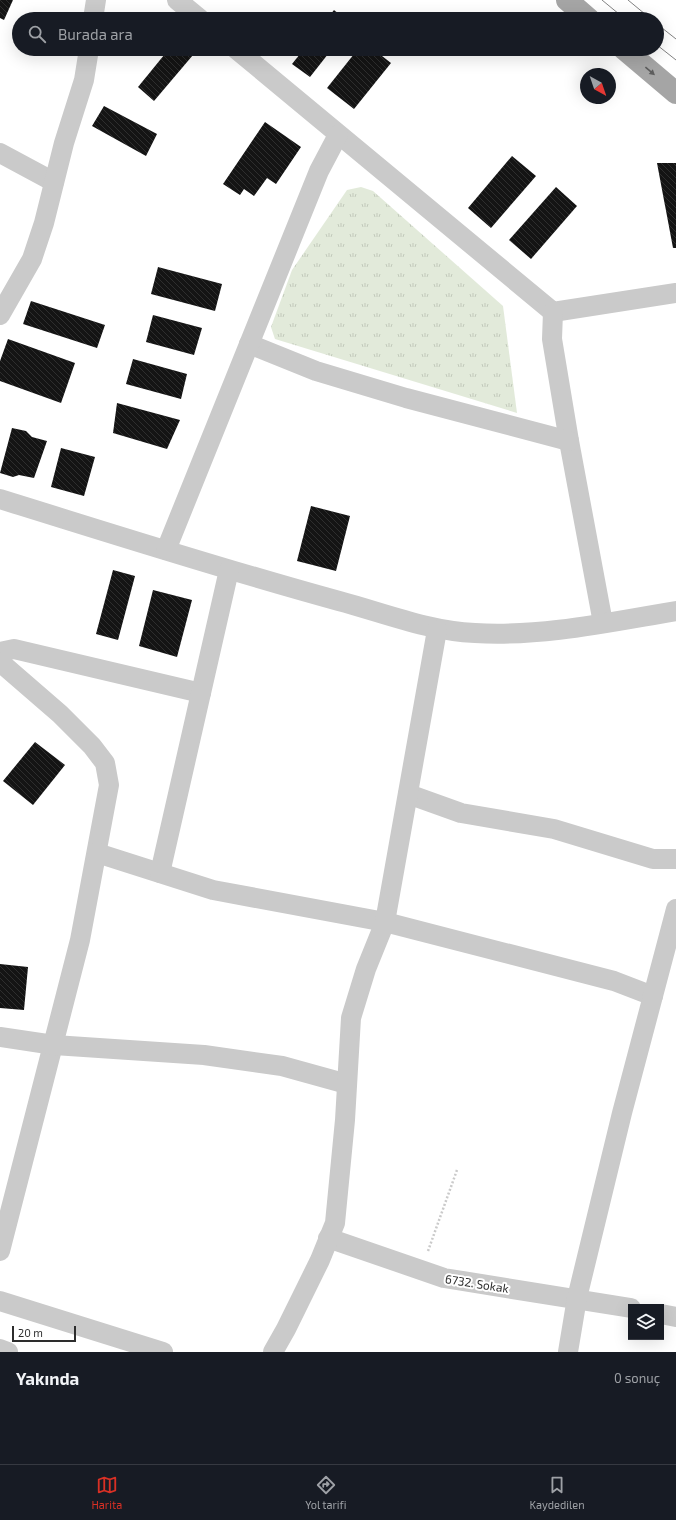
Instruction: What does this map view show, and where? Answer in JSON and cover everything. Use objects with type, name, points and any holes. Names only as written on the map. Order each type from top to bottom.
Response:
[{"type":"main road","points":[[567,0],[581,12]]},
{"type":"main road","points":[[632,56],[676,93]]},
{"type":"street","points":[[94,12],[96,0]]},
{"type":"street","points":[[177,0],[192,12]]},
{"type":"street","points":[[0,315],[32,259],[64,143],[84,80],[88,56]]},
{"type":"street","points":[[244,56],[553,312],[676,293]]},
{"type":"street","points":[[166,550],[319,171],[338,135]]},
{"type":"street","points":[[0,153],[54,182]]},
{"type":"street","points":[[553,312],[552,339],[569,441],[603,623]]},
{"type":"street","points":[[249,344],[316,371],[406,398],[569,441]]},
{"type":"street","points":[[0,499],[229,570],[437,630],[504,634],[603,623],[676,611]]},
{"type":"street","points":[[160,873],[229,570]]},
{"type":"street","points":[[273,1352],[286,1329],[335,1223],[351,1018],[366,969],[385,922],[437,630]]},
{"type":"street","points":[[0,652],[14,649],[201,694]]},
{"type":"street","points":[[0,662],[60,714],[92,746],[105,763],[109,785],[80,940],[0,1251]]},
{"type":"street","points":[[408,794],[461,813],[554,829],[653,859],[676,859]]},
{"type":"street","points":[[97,854],[213,890],[385,922],[614,981],[653,996]]},
{"type":"street","points":[[568,1352],[577,1298],[622,1113],[676,909]]},
{"type":"street","points":[[0,1037],[54,1045],[204,1055],[282,1066],[347,1084]]},
{"type":"street","name":"6732. Sokak","points":[[328,1238],[444,1278],[577,1298],[628,1307]]},
{"type":"street","points":[[0,1300],[163,1352]]},
{"type":"street","points":[[664,1315],[676,1317]]},
{"type":"street","points":[[0,1349],[8,1352]]},
{"type":"path","points":[[421,1270],[457,1170]]},
{"type":"green space","points":[[361,187],[373,191],[503,306],[517,413],[275,339],[271,327],[292,270],[347,190]]},
{"type":"building","points":[[0,0],[13,0],[4,20],[0,18]]},
{"type":"building","points":[[163,56],[192,56],[154,101],[138,87]]},
{"type":"building","points":[[298,56],[326,56],[310,77],[292,64]]},
{"type":"building","points":[[352,56],[382,56],[391,63],[354,109],[327,88]]},
{"type":"building","points":[[104,106],[157,134],[146,156],[92,126]]},
{"type":"building","points":[[265,122],[301,147],[276,184],[267,178],[254,196],[244,189],[240,195],[223,184]]},
{"type":"building","points":[[512,156],[536,176],[491,228],[468,208]]},
{"type":"building","points":[[657,163],[676,163],[676,248],[673,248]]},
{"type":"building","points":[[556,187],[577,206],[531,259],[509,240]]},
{"type":"building","points":[[158,267],[222,284],[215,311],[151,294]]},
{"type":"building","points":[[31,301],[105,325],[97,348],[23,324]]},
{"type":"building","points":[[153,315],[202,328],[194,355],[146,342]]},
{"type":"building","points":[[8,339],[75,363],[61,403],[0,381],[0,361]]},
{"type":"building","points":[[133,359],[187,374],[181,399],[126,384]]},
{"type":"building","points":[[117,403],[180,420],[167,449],[113,433]]},
{"type":"building","points":[[12,428],[26,431],[32,437],[47,441],[34,478],[19,475],[13,477],[0,473]]},
{"type":"building","points":[[61,448],[95,457],[84,496],[51,487]]},
{"type":"building","points":[[311,506],[350,516],[336,571],[297,561]]},
{"type":"building","points":[[113,570],[135,576],[118,640],[96,634]]},
{"type":"building","points":[[153,590],[192,600],[177,657],[139,646]]},
{"type":"building","points":[[35,742],[65,765],[33,805],[3,781]]},
{"type":"building","points":[[0,964],[28,967],[24,1010],[0,1008]]},
{"type":"tram line","points":[[602,0],[617,12]]},
{"type":"tram line","points":[[628,0],[643,12]]},
{"type":"tram line","points":[[664,30],[676,39]]},
{"type":"tram line","points":[[664,51],[676,60]]}]
